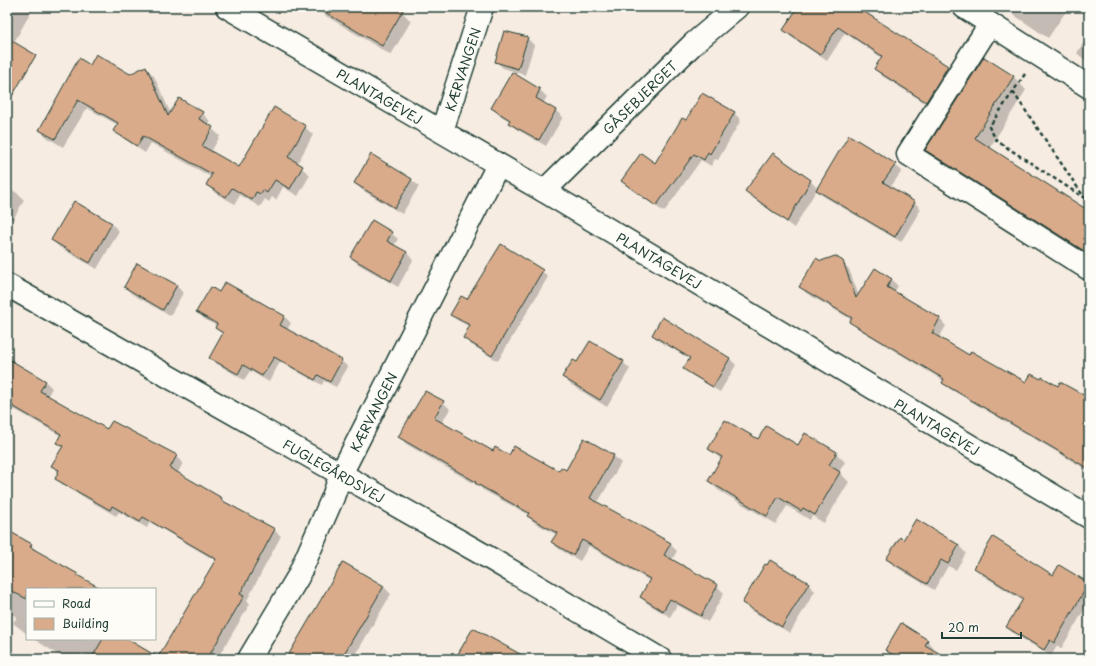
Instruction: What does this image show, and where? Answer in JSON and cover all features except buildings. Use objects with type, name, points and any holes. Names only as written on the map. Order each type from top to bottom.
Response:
[{"type":"street","name":"PLANTAGEVEJ","points":[[227,7],[498,165],[544,190],[1089,517]]},
{"type":"street","name":"KÆRVANGEN","points":[[442,131],[482,7]]},
{"type":"street","name":"GÅSEBJERGET","points":[[544,190],[694,44],[737,7]]},
{"type":"street","points":[[964,7],[1089,87]]},
{"type":"street","points":[[990,24],[908,154],[1089,269]]},
{"type":"street","name":"KÆRVANGEN","points":[[250,659],[298,577],[333,497],[341,474],[498,165]]},
{"type":"street","name":"FUGLEGÅRDSVEJ","points":[[7,285],[341,474],[660,659]]},
{"type":"path","points":[[1038,55],[989,127],[997,141],[1089,202]]},
{"type":"path","points":[[1013,91],[1085,199]]}]
